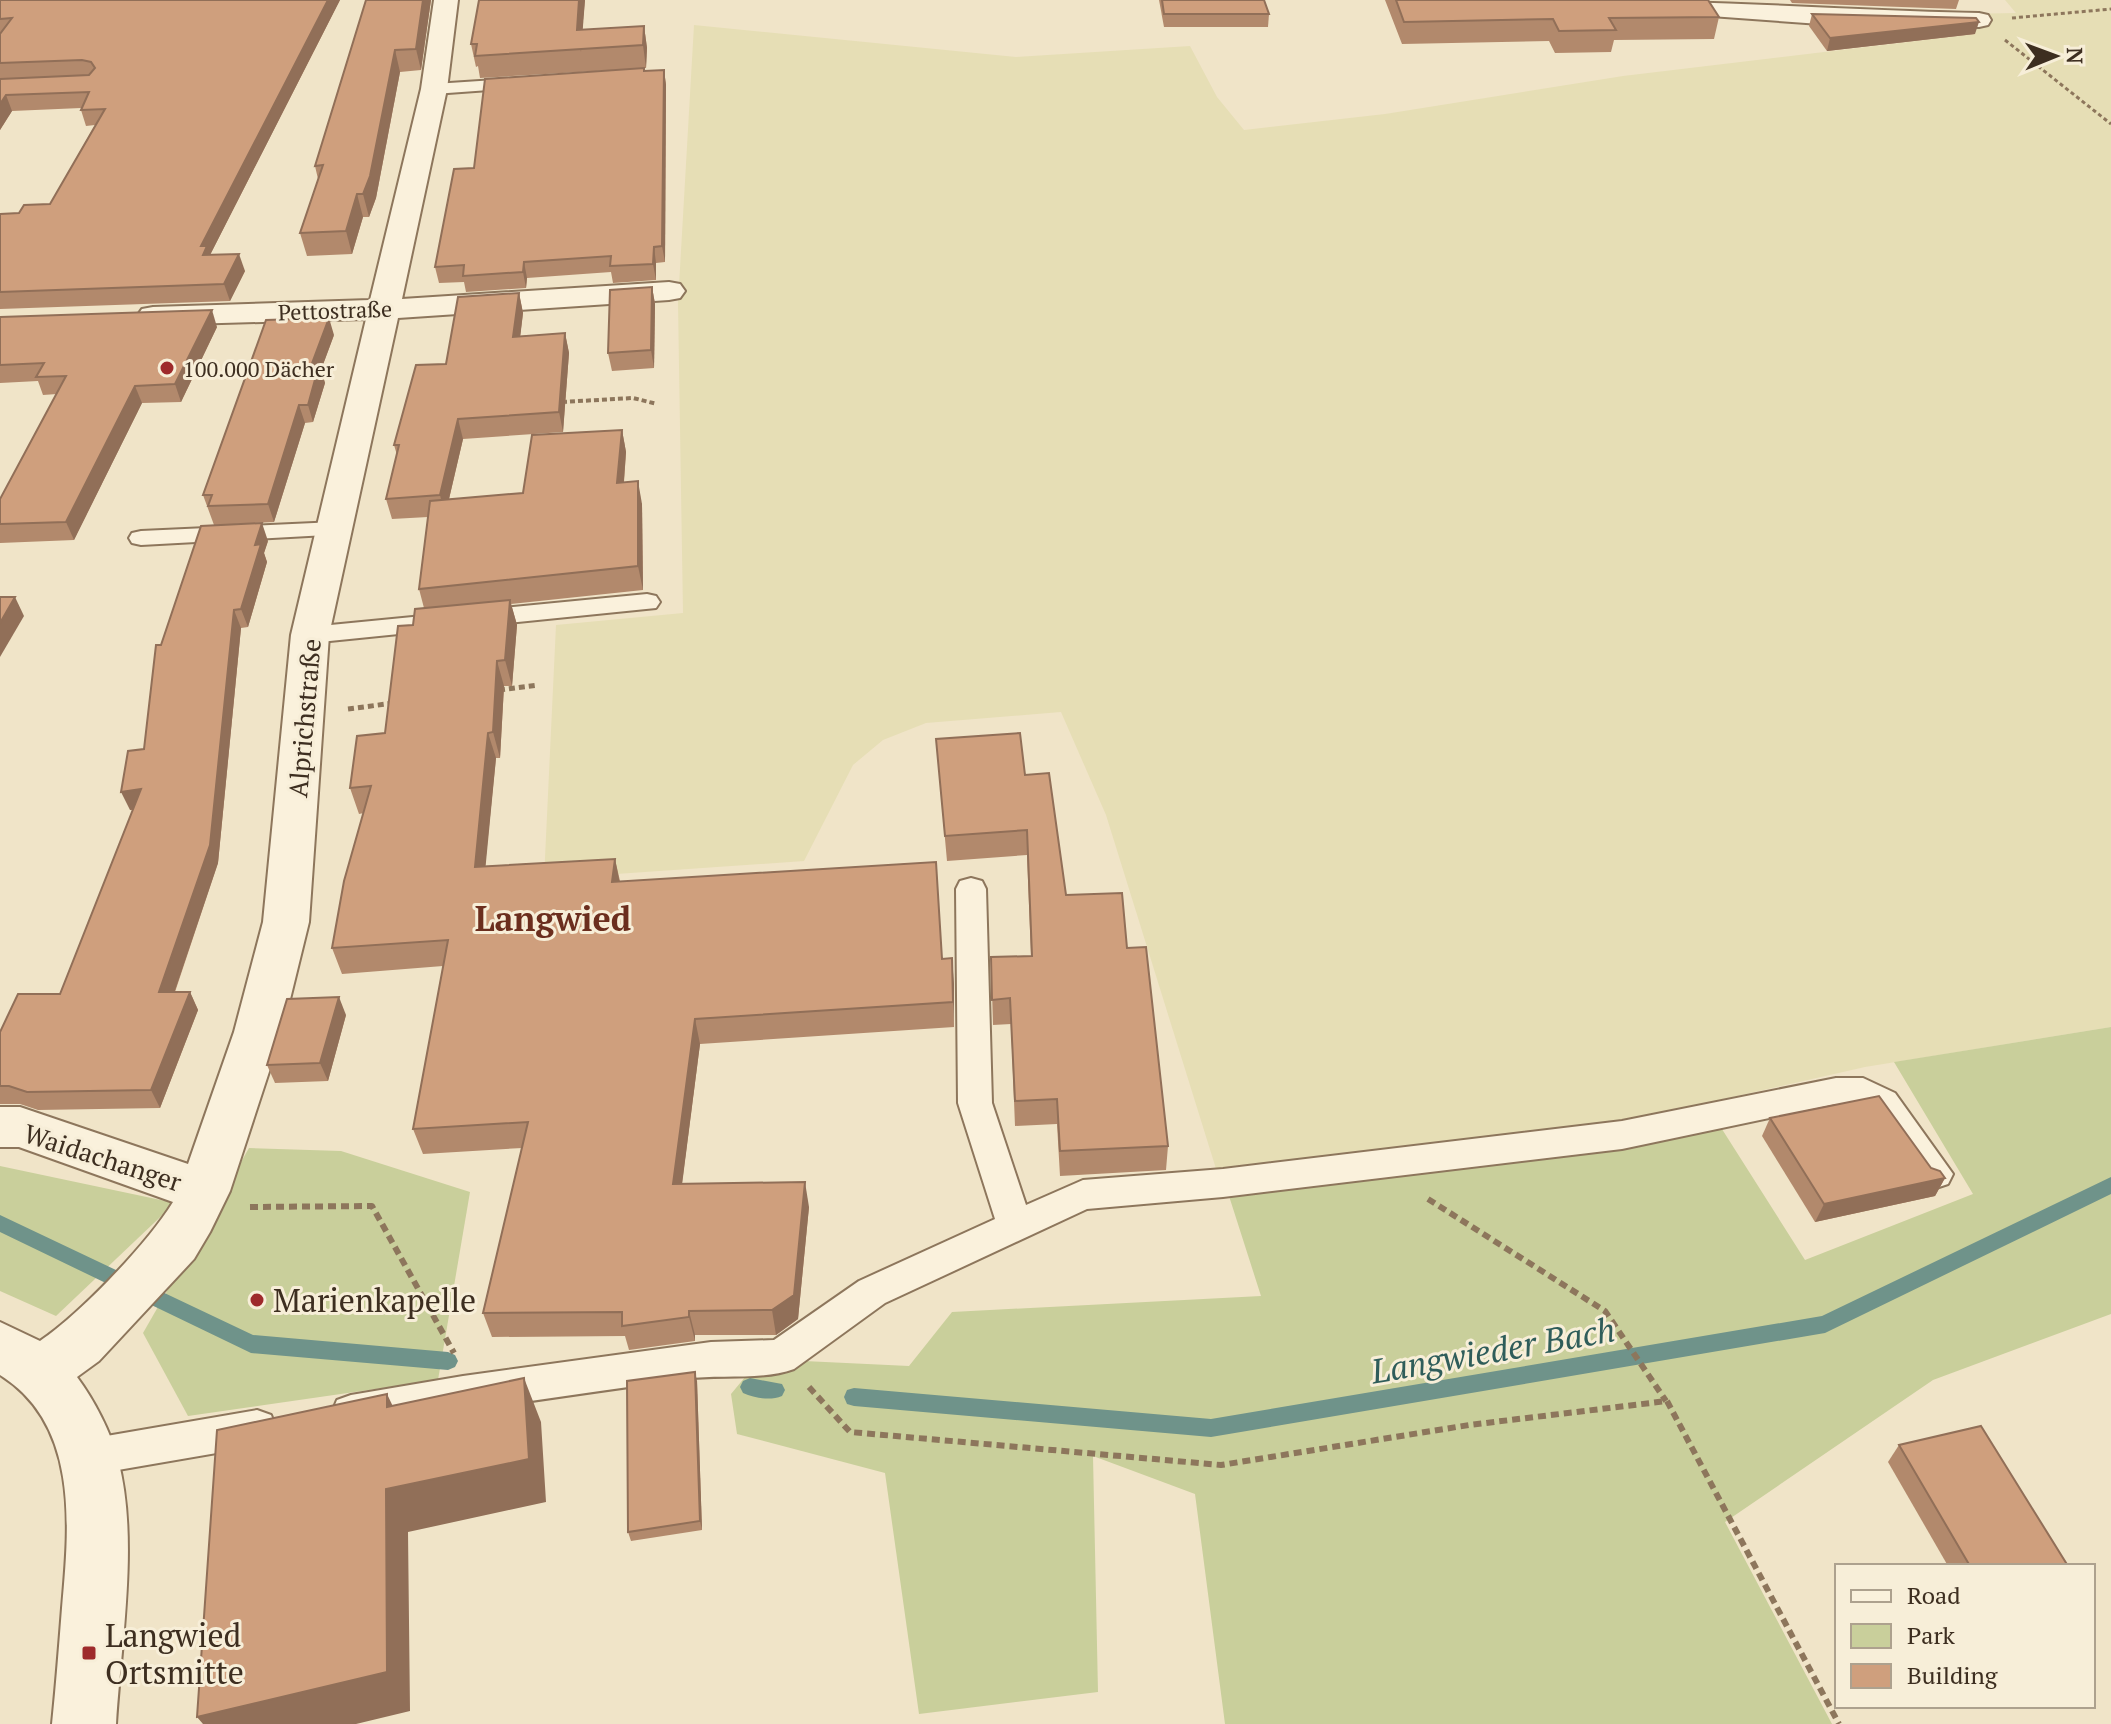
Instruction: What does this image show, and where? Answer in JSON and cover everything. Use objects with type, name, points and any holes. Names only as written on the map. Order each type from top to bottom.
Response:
[{"type":"street","name":"Alprichstraße","points":[[41,1354],[175,1243],[204,1191],[258,1032],[286,922],[310,635],[434,89],[446,0]]},
{"type":"street","points":[[1586,0],[1820,17],[1979,20]]},
{"type":"street","name":"Pettostraße","points":[[123,317],[386,309],[669,291]]},
{"type":"street","name":"Waidachanger","points":[[0,1127],[20,1127],[204,1191]]},
{"type":"street","points":[[41,1354],[89,1457],[97,1502],[97,1552],[84,1724]]},
{"type":"lane","points":[[434,89],[539,82]]},
{"type":"lane","points":[[141,538],[336,529]]},
{"type":"lane","points":[[310,635],[647,602]]},
{"type":"lane","points":[[971,889],[975,1103],[1015,1226]]},
{"type":"lane","points":[[89,1457],[463,1393],[711,1359],[781,1357],[872,1292],[1083,1195],[1223,1183],[1622,1135],[1836,1091],[1863,1091],[1883,1102],[1936,1174]]},
{"type":"path","points":[[1979,20],[2111,9]]},
{"type":"path","points":[[1979,20],[2111,124]]},
{"type":"path","points":[[549,403],[633,398],[657,404]]},
{"type":"path","points":[[491,691],[538,685]]},
{"type":"path","points":[[304,714],[397,703]]},
{"type":"path","points":[[204,1191],[235,1207],[372,1206],[454,1351],[463,1393]]},
{"type":"path","points":[[1419,1193],[1605,1311],[1667,1401],[1839,1724]]},
{"type":"path","points":[[781,1357],[850,1432],[1221,1465],[1469,1425],[1667,1401]]},
{"type":"shaded area","points":[[2005,0],[2111,0],[2111,1027],[1865,1067],[1618,1123],[1217,1172],[1106,815],[1061,712],[926,723],[883,740],[853,765],[804,861],[544,879],[556,625],[683,613],[678,303],[694,25],[1016,57],[1190,46],[1217,97],[1244,130],[1385,114],[1623,76],[1975,34],[1961,14],[2016,13]]},
{"type":"green space","points":[[2111,1027],[2111,1314],[1933,1380],[1725,1522],[1832,1724],[1225,1724],[1195,1494],[1093,1456],[1098,1692],[919,1714],[885,1473],[737,1434],[731,1394],[760,1359],[909,1366],[952,1312],[1261,1296],[1229,1196],[1623,1144],[1720,1126],[1805,1260],[1973,1194],[1894,1062]]},
{"type":"green space","points":[[249,1148],[341,1151],[470,1192],[438,1380],[188,1416],[143,1333]]},
{"type":"green space","points":[[0,1166],[175,1203],[56,1316],[0,1291]]},
{"type":"building","points":[[0,0],[328,0],[201,246],[207,246],[203,255],[239,254],[224,284],[0,292],[0,214],[19,213],[24,205],[50,204],[105,109],[81,110],[89,92],[6,95],[0,104],[0,79],[89,75],[95,68],[91,62],[82,60],[0,63],[0,34],[12,18],[0,19]]},
{"type":"building","points":[[366,0],[423,0],[416,49],[395,50],[370,176],[363,194],[357,194],[346,231],[300,233],[323,165],[315,166]]},
{"type":"building","points":[[479,0],[579,0],[577,30],[644,26],[643,45],[475,56],[477,44],[471,44]]},
{"type":"building","points":[[1162,0],[1264,0],[1269,14],[1164,14]]},
{"type":"building","points":[[1396,0],[1708,0],[1719,17],[1609,18],[1616,30],[1559,31],[1553,19],[1404,22]]},
{"type":"building","points":[[1812,14],[1976,18],[1979,22],[1830,38]]},
{"type":"building","points":[[644,68],[644,71],[664,70],[662,246],[654,247],[653,264],[610,266],[611,256],[524,262],[523,272],[463,276],[464,265],[435,267],[454,169],[474,168],[485,79]]},
{"type":"building","points":[[652,287],[651,350],[608,353],[610,290]]},
{"type":"building","points":[[519,293],[513,337],[565,333],[559,412],[458,419],[440,495],[386,499],[399,445],[394,445],[416,365],[446,364],[458,297]]},
{"type":"building","points":[[212,310],[175,384],[135,386],[66,522],[0,524],[0,499],[66,376],[36,377],[44,363],[0,365],[0,317]]},
{"type":"building","points":[[329,318],[311,366],[319,365],[308,405],[299,405],[268,504],[208,506],[212,495],[203,495],[266,320]]},
{"type":"building","points":[[622,430],[617,483],[638,481],[638,566],[419,589],[430,501],[523,493],[532,435]]},
{"type":"building","points":[[262,523],[255,545],[261,544],[241,609],[234,610],[210,845],[159,992],[190,992],[151,1090],[27,1092],[0,1086],[0,1032],[18,994],[60,994],[141,789],[121,792],[128,751],[144,749],[156,645],[161,645],[201,526]]},
{"type":"building","points":[[0,597],[15,597],[0,623]]},
{"type":"building","points":[[510,600],[505,660],[497,661],[493,732],[488,733],[475,867],[615,859],[612,882],[936,862],[942,959],[952,958],[953,1002],[695,1019],[673,1184],[805,1182],[794,1295],[772,1310],[689,1311],[689,1317],[622,1326],[622,1312],[483,1313],[528,1122],[413,1129],[448,940],[332,948],[344,881],[371,786],[350,788],[357,736],[385,733],[398,626],[413,625],[415,609]]},
{"type":"building","points":[[1020,733],[1025,775],[1049,773],[1066,895],[1122,893],[1127,948],[1146,947],[1168,1146],[1060,1151],[1057,1099],[1015,1101],[1010,998],[992,1000],[991,957],[1032,956],[1027,830],[945,836],[936,739]]},
{"type":"building","points":[[339,997],[320,1063],[267,1065],[287,999]]},
{"type":"building","points":[[1879,1096],[1931,1168],[1940,1171],[1945,1178],[1824,1204],[1770,1118]]},
{"type":"building","points":[[695,1372],[700,1521],[628,1532],[627,1381]]},
{"type":"building","points":[[524,1378],[529,1459],[386,1489],[387,1672],[197,1717],[217,1430],[387,1394],[387,1407]]},
{"type":"building","points":[[1981,1426],[2067,1564],[1969,1564],[1899,1445]]},
{"type":"waterway","name":"Langwieder Bach","points":[[854,1397],[1211,1428],[1825,1324],[2111,1185]]},
{"type":"waterway","name":"Langwieder Bach","points":[[0,1223],[251,1344],[448,1361]]},
{"type":"waterway","name":"Langwieder Bach","points":[[750,1387],[775,1390]]},
{"type":"place","name":"100.000 Dächer","points":[[167,368]]},
{"type":"place","name":"Marienkapelle","points":[[257,1300]]},
{"type":"place","name":"Langwied Ortsmitte","points":[[89,1653]]},
{"type":"district","name":"Langwied","points":[[553,918]]}]
